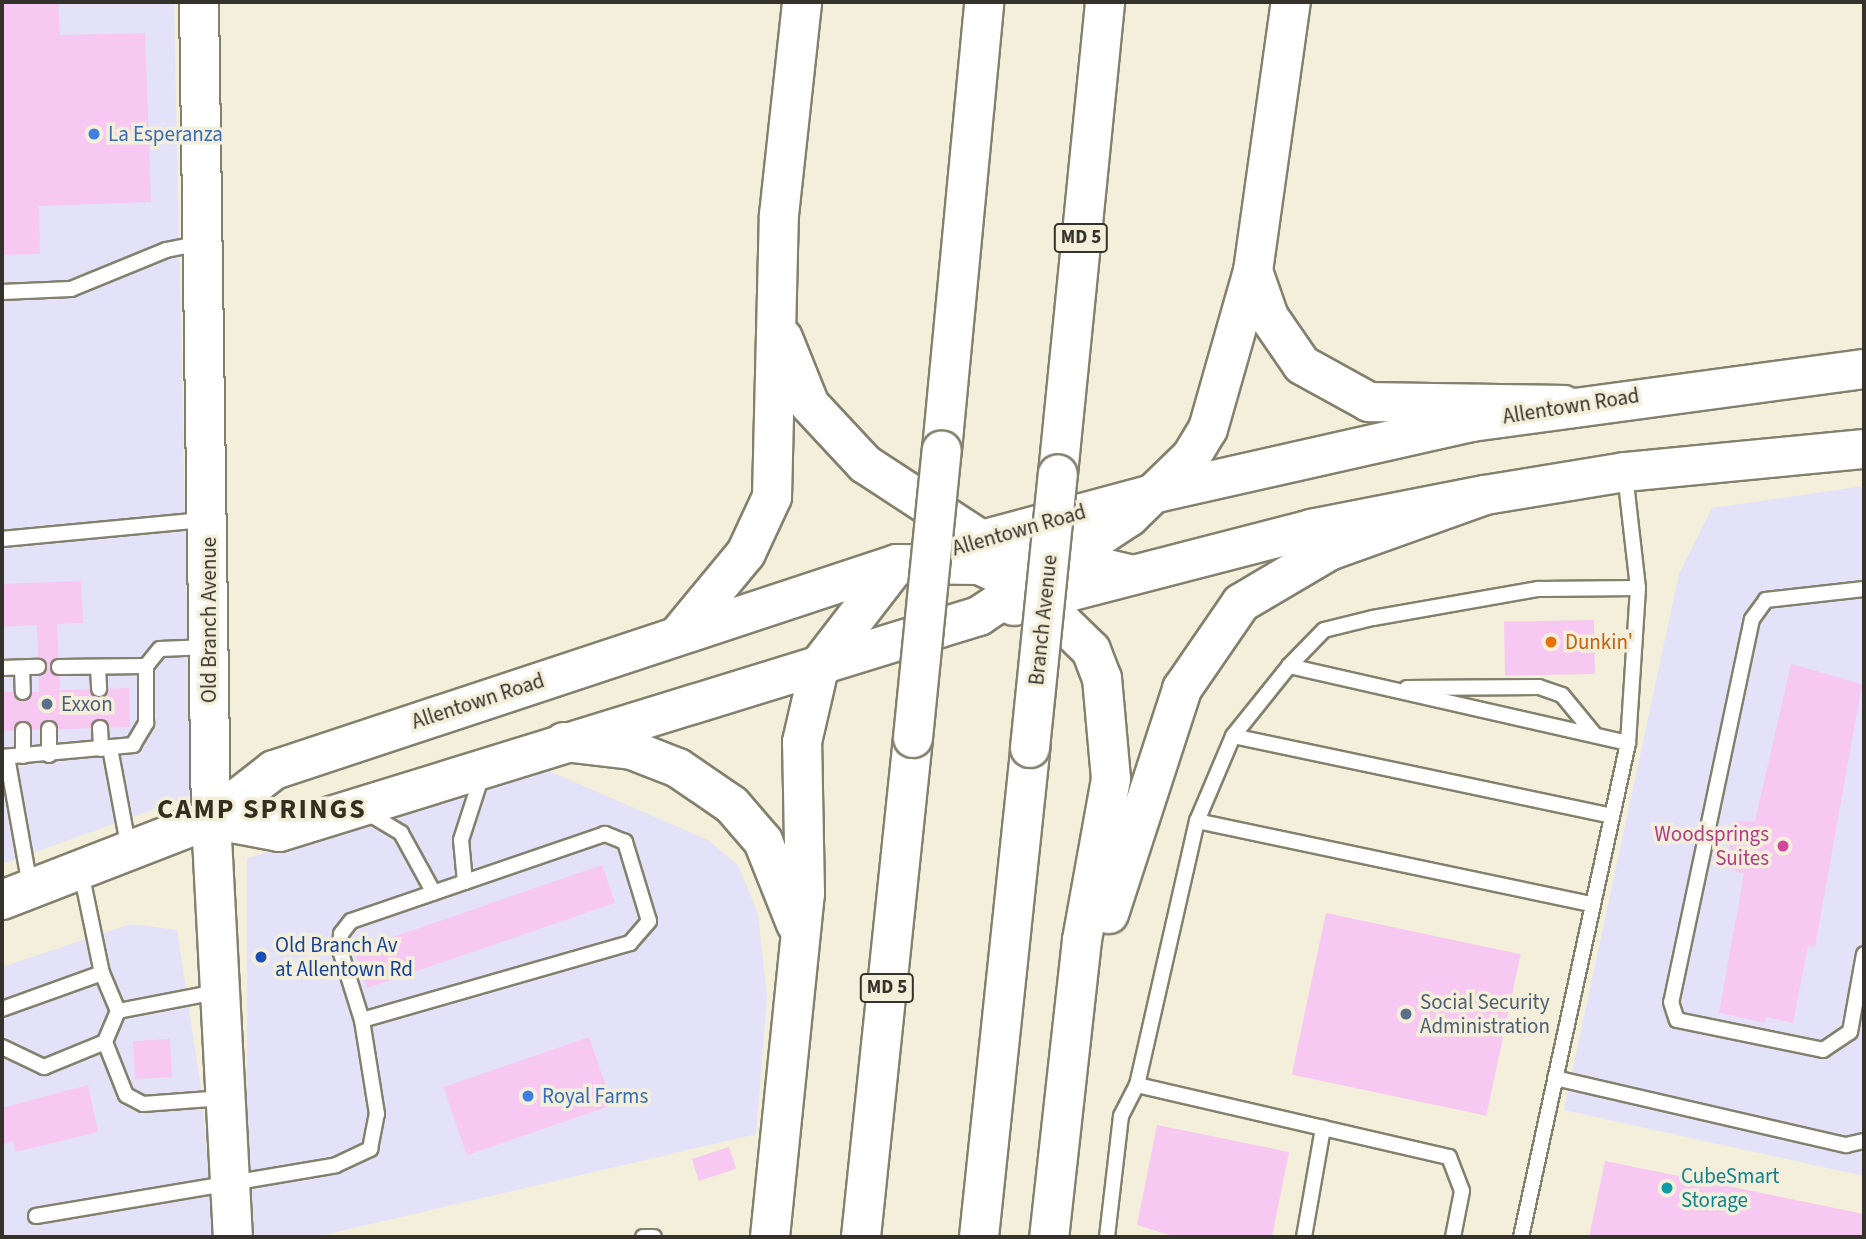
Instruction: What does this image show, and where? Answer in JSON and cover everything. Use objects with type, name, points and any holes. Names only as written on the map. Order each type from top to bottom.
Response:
[{"type":"main road","name":"Old Branch Avenue","points":[[199,2],[209,520],[211,819],[228,1098],[233,1237]]},
{"type":"main road","points":[[679,634],[746,553],[772,497],[779,215],[802,2]]},
{"type":"main road","name":"MD 5","points":[[861,1237],[942,450],[984,2]]},
{"type":"main road","name":"Branch Avenue","points":[[979,1237],[1105,2]]},
{"type":"main road","points":[[1032,592],[1059,563],[1156,493],[1208,429],[1253,271],[1291,2]]},
{"type":"main road","points":[[1253,271],[1269,317],[1302,365],[1369,402],[1564,405]]},
{"type":"main road","points":[[778,315],[795,375],[829,431],[865,464],[981,540],[1059,563],[1129,574]]},
{"type":"main road","name":"Allentown Road","points":[[16,894],[80,867],[211,819],[274,770],[679,634],[981,540],[1156,493],[1564,405],[1864,369]]},
{"type":"main road","points":[[211,819],[279,832],[564,742],[979,617],[1032,592],[1129,574],[1485,495],[1625,472],[1864,449]]},
{"type":"main road","points":[[1054,1184],[1132,830],[1201,653],[1241,603],[1290,568],[1485,495]]},
{"type":"main road","points":[[770,1237],[800,934],[802,741],[820,664],[897,564],[979,565],[1032,592],[1091,650],[1113,751],[1082,940],[1049,1237]]},
{"type":"main road","points":[[564,742],[632,750],[678,768],[732,805],[763,841],[800,934]]},
{"type":"lane","points":[[2,292],[71,289],[166,250],[204,243]]},
{"type":"lane","points":[[1521,1237],[1628,743],[1638,589],[1625,472]]},
{"type":"lane","points":[[2,539],[209,520]]},
{"type":"lane","points":[[1107,1237],[1121,1116],[1137,1085],[1197,821],[1233,736],[1289,666],[1324,631],[1373,618],[1538,589],[1638,589]]},
{"type":"lane","points":[[1864,589],[1766,600],[1752,619],[1671,1002],[1677,1020],[1823,1050],[1850,1032],[1864,954]]},
{"type":"lane","points":[[16,894],[4,757],[132,746],[146,723],[146,666],[160,649],[209,647]]},
{"type":"lane","points":[[59,667],[146,666]]},
{"type":"lane","points":[[1289,666],[1628,743]]},
{"type":"lane","points":[[2,668],[38,667]]},
{"type":"lane","points":[[98,667],[99,689]]},
{"type":"lane","points":[[22,668],[23,692]]},
{"type":"lane","points":[[1391,690],[1539,687],[1562,695],[1595,735]]},
{"type":"lane","points":[[100,728],[129,850]]},
{"type":"lane","points":[[49,729],[49,755]]},
{"type":"lane","points":[[23,730],[23,756]]},
{"type":"lane","points":[[1233,736],[1611,816]]},
{"type":"lane","points":[[466,882],[461,840],[485,767]]},
{"type":"lane","points":[[359,807],[401,833],[434,893]]},
{"type":"lane","points":[[1197,821],[1592,904]]},
{"type":"lane","points":[[36,1216],[231,1178],[336,1165],[370,1149],[377,1114],[362,1020],[341,934],[351,921],[605,834],[625,842],[649,921],[630,943],[362,1020]]},
{"type":"lane","points":[[80,867],[102,973],[118,1011],[105,1042],[126,1095],[143,1104],[228,1098]]},
{"type":"lane","points":[[2,1009],[102,973]]},
{"type":"lane","points":[[118,1011],[222,991]]},
{"type":"lane","points":[[2,1047],[44,1067],[105,1042]]},
{"type":"lane","points":[[1555,1078],[1846,1145],[1864,1141]]},
{"type":"lane","points":[[1137,1085],[1449,1157],[1462,1191],[1453,1237]]},
{"type":"lane","points":[[1304,1237],[1323,1128]]},
{"type":"lane","points":[[643,1237],[654,1237]]},
{"type":"shaded area","points":[[2,2],[174,2],[191,796],[2,864]]},
{"type":"shaded area","points":[[1864,486],[1864,1176],[1564,1110],[1679,574],[1712,508]]},
{"type":"shaded area","points":[[549,771],[708,840],[738,865],[758,914],[767,997],[756,1134],[315,1237],[247,1237],[247,858]]},
{"type":"shaded area","points":[[131,924],[177,930],[202,1095],[214,1237],[2,1237],[2,967]]},
{"type":"building","points":[[2,2],[58,2],[60,35],[145,33],[151,202],[39,206],[40,254],[2,255]]},
{"type":"building","points":[[81,581],[83,623],[57,624],[60,690],[129,688],[130,727],[2,731],[2,692],[39,692],[37,625],[2,627],[2,584]]},
{"type":"building","name":"Dunkin'","points":[[1594,620],[1595,674],[1505,676],[1504,622]]},
{"type":"building","name":"Woodsprings Suites","points":[[1791,664],[1862,684],[1815,947],[1808,946],[1793,1023],[1766,1017],[1765,1023],[1719,1013],[1744,874],[1725,867],[1735,821],[1755,821]]},
{"type":"building","points":[[602,865],[615,903],[367,988],[354,950]]},
{"type":"building","name":"Social Security Administration","points":[[1326,913],[1521,954],[1486,1116],[1292,1074]]},
{"type":"building","name":"Royal Farms","points":[[589,1037],[612,1105],[467,1155],[443,1087]]},
{"type":"building","points":[[170,1039],[172,1077],[135,1079],[133,1041]]},
{"type":"building","points":[[88,1085],[98,1132],[15,1152],[13,1141],[2,1144],[2,1108]]},
{"type":"building","points":[[1157,1125],[1289,1152],[1272,1237],[1176,1237],[1137,1225]]},
{"type":"building","points":[[729,1147],[736,1169],[699,1181],[692,1159]]},
{"type":"building","name":"CubeSmart Storage","points":[[1605,1161],[1864,1214],[1864,1237],[1589,1237]]},
{"type":"place","name":"La Esperanza","points":[[94,134]]},
{"type":"place","name":"Dunkin'","points":[[1551,642]]},
{"type":"place","name":"Exxon","points":[[47,704]]},
{"type":"place","name":"Woodsprings Suites","points":[[1783,846]]},
{"type":"place","name":"Old Branch Av at Allentown Rd","points":[[261,957]]},
{"type":"place","name":"Social Security Administration","points":[[1406,1014]]},
{"type":"place","name":"Royal Farms","points":[[528,1096]]},
{"type":"place","name":"CubeSmart Storage","points":[[1667,1188]]},
{"type":"district","name":"CAMP SPRINGS","points":[[262,809]]}]
